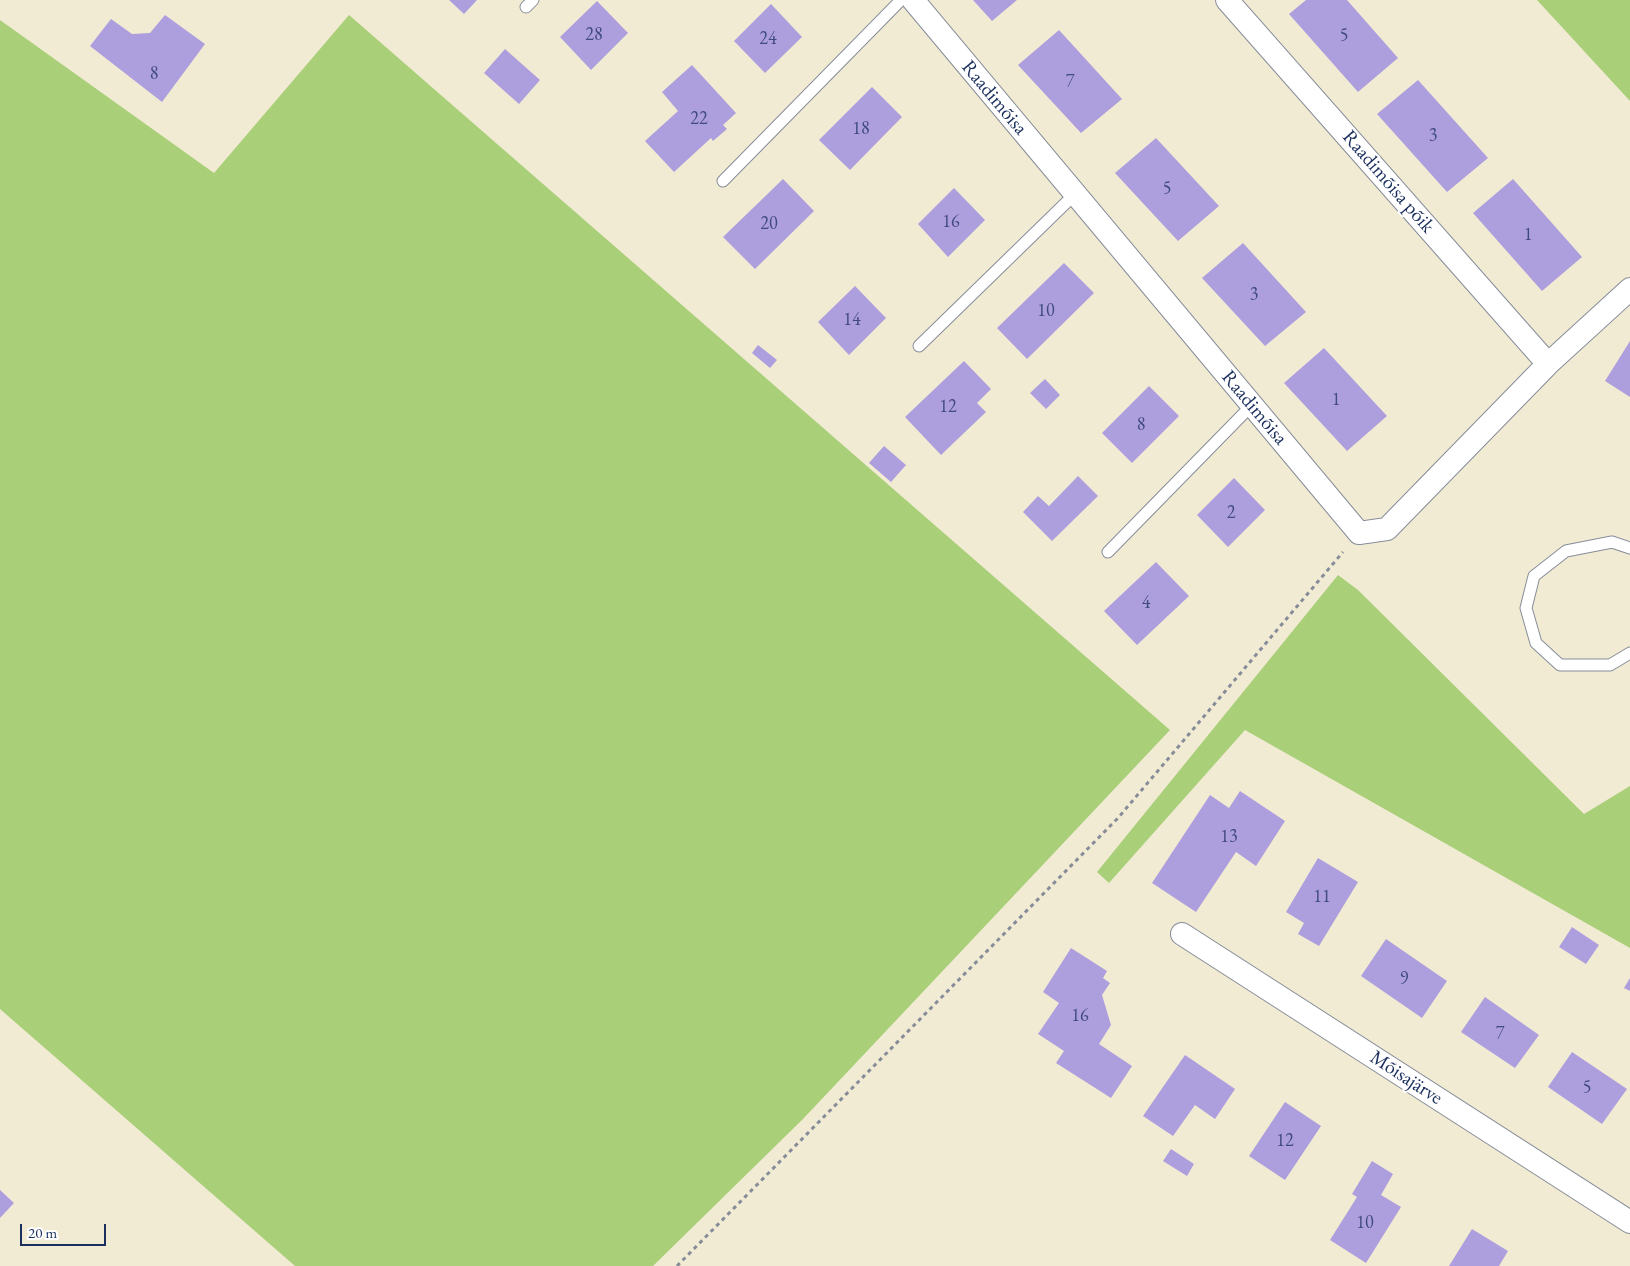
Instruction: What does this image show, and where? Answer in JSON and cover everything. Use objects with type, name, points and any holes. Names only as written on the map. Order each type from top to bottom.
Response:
[{"type":"street","name":"Raadimõisa","points":[[912,0],[1359,533]]},
{"type":"street","name":"Raadimõisa põik","points":[[1227,0],[1548,364]]},
{"type":"street","points":[[1359,533],[1387,529],[1548,364],[1630,289]]},
{"type":"street","name":"Mõisajärve","points":[[1182,934],[1630,1222]]},
{"type":"lane","points":[[724,181],[900,0]]},
{"type":"lane","points":[[919,346],[1075,194]]},
{"type":"lane","points":[[1108,552],[1252,405]]},
{"type":"lane","points":[[1630,548],[1612,542],[1566,551],[1534,576],[1526,608],[1536,644],[1560,665],[1610,665],[1630,653]]},
{"type":"path","points":[[677,1266],[1118,818],[1359,533]]},
{"type":"green space","points":[[1537,0],[1630,0],[1630,101]]},
{"type":"green space","points":[[349,15],[1170,730],[803,1119],[653,1266],[295,1266],[0,1009],[0,20],[214,173]]},
{"type":"green space","points":[[1338,575],[1358,590],[1584,814],[1630,786],[1630,948],[1245,730],[1109,883],[1097,872]]},
{"type":"building","points":[[449,0],[477,0],[464,14]]},
{"type":"building","points":[[973,0],[1017,0],[992,21]]},
{"type":"building","points":[[1306,0],[1347,0],[1398,58],[1358,92],[1289,14]]},
{"type":"building","points":[[597,1],[628,33],[591,70],[560,37]]},
{"type":"building","points":[[771,4],[802,37],[765,73],[734,41]]},
{"type":"building","points":[[165,15],[205,44],[162,102],[90,46],[111,19],[132,34],[150,33]]},
{"type":"building","points":[[1059,30],[1122,99],[1081,133],[1018,65]]},
{"type":"building","points":[[505,49],[540,80],[519,104],[484,73]]},
{"type":"building","points":[[692,65],[736,113],[723,125],[727,129],[713,141],[711,138],[674,172],[645,141],[678,111],[662,92]]},
{"type":"building","points":[[1418,80],[1488,158],[1447,192],[1377,114]]},
{"type":"building","points":[[872,87],[902,117],[850,170],[819,140]]},
{"type":"building","points":[[1156,138],[1219,206],[1178,241],[1115,173]]},
{"type":"building","points":[[783,179],[814,211],[755,269],[723,237]]},
{"type":"building","points":[[1513,179],[1582,257],[1542,291],[1473,213]]},
{"type":"building","points":[[954,188],[985,220],[948,257],[918,224]]},
{"type":"building","points":[[1243,243],[1306,312],[1265,346],[1202,278]]},
{"type":"building","points":[[1064,263],[1094,293],[1027,359],[997,328]]},
{"type":"building","points":[[855,286],[886,318],[849,355],[818,322]]},
{"type":"building","points":[[1630,341],[1630,397],[1605,381]]},
{"type":"building","points":[[758,345],[777,360],[770,368],[752,353]]},
{"type":"building","points":[[1324,348],[1387,416],[1347,451],[1284,383]]},
{"type":"building","points":[[964,361],[991,389],[977,403],[986,412],[941,455],[905,417]]},
{"type":"building","points":[[1045,379],[1060,395],[1046,409],[1030,393]]},
{"type":"building","points":[[1149,386],[1179,416],[1132,463],[1102,433]]},
{"type":"building","points":[[884,446],[906,465],[891,482],[869,463]]},
{"type":"building","points":[[1078,476],[1098,496],[1052,541],[1023,512],[1038,496],[1049,506]]},
{"type":"building","points":[[1234,478],[1265,510],[1228,547],[1197,515]]},
{"type":"building","points":[[1156,562],[1189,596],[1137,645],[1104,611]]},
{"type":"building","points":[[1240,791],[1285,821],[1256,866],[1236,852],[1196,912],[1152,883],[1210,795],[1229,808]]},
{"type":"building","points":[[1318,858],[1358,882],[1319,946],[1298,934],[1304,923],[1286,912]]},
{"type":"building","points":[[1572,927],[1599,945],[1586,964],[1559,947]]},
{"type":"building","points":[[1386,939],[1447,981],[1422,1018],[1361,976]]},
{"type":"building","points":[[1071,948],[1107,971],[1103,978],[1110,983],[1102,995],[1111,1025],[1099,1044],[1132,1066],[1111,1098],[1056,1063],[1064,1051],[1038,1034],[1059,1003],[1043,992]]},
{"type":"building","points":[[1630,978],[1630,991],[1624,988]]},
{"type":"building","points":[[1485,997],[1539,1035],[1515,1068],[1461,1032]]},
{"type":"building","points":[[1572,1052],[1627,1089],[1602,1124],[1548,1087]]},
{"type":"building","points":[[1185,1055],[1235,1089],[1215,1119],[1195,1105],[1173,1136],[1143,1116]]},
{"type":"building","points":[[1285,1102],[1321,1126],[1285,1180],[1249,1156]]},
{"type":"building","points":[[1171,1149],[1194,1164],[1187,1176],[1163,1161]]},
{"type":"building","points":[[1372,1161],[1393,1174],[1381,1195],[1401,1207],[1366,1263],[1330,1240],[1357,1197],[1352,1194]]},
{"type":"building","points":[[0,1190],[14,1203],[0,1218]]},
{"type":"building","points":[[1472,1229],[1508,1251],[1499,1266],[1449,1266]]}]
